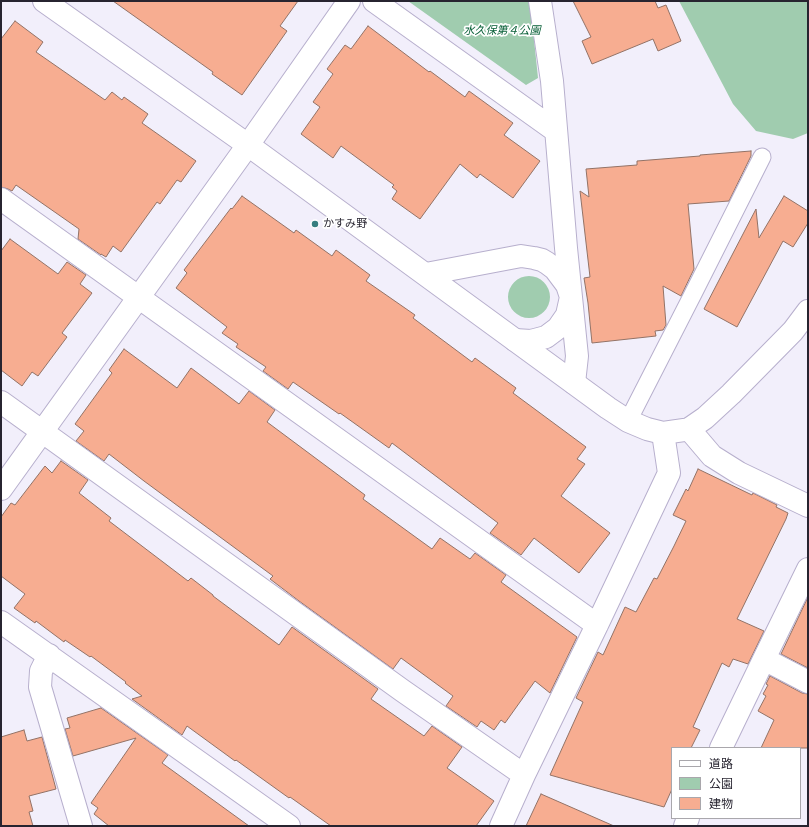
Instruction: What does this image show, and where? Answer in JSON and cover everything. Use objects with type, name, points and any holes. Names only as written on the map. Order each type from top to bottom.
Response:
[{"type":"street","points":[[44,1],[248,145],[608,408],[628,421],[647,430],[663,433],[684,430],[705,418],[731,394],[793,330],[808,311]]},
{"type":"street","points":[[1,489],[248,145],[348,1]]},
{"type":"street","points":[[374,1],[556,131]]},
{"type":"street","points":[[540,1],[552,81],[566,248],[578,356],[574,383]]},
{"type":"street","points":[[1,199],[597,624]]},
{"type":"street","points":[[426,274],[566,248]]},
{"type":"street","points":[[514,340],[531,341],[546,337],[558,328],[567,315],[571,297],[567,285],[555,268],[542,260],[521,256]]},
{"type":"street","points":[[1,402],[390,682],[524,776]]},
{"type":"street","points":[[689,428],[712,456],[739,473],[808,506]]},
{"type":"street","points":[[502,826],[524,776],[669,473],[663,433]]},
{"type":"street","points":[[721,747],[808,569]]},
{"type":"street","points":[[1,622],[289,826]]},
{"type":"street","points":[[49,655],[41,672],[40,687],[81,826]]},
{"type":"street","points":[[764,659],[808,682]]},
{"type":"lane","points":[[628,421],[762,157]]},
{"type":"green space","name":"水久保第４公園","points":[[408,1],[530,1],[538,78],[526,85]]},
{"type":"green space","points":[[679,1],[808,1],[808,133],[793,139],[756,131],[733,104]]},
{"type":"green space","points":[[525,276],[533,276],[541,279],[547,285],[550,297],[547,309],[541,315],[533,318],[525,318],[517,315],[511,309],[508,301],[508,293],[511,285],[517,279]]},
{"type":"building","points":[[113,1],[298,1],[280,26],[287,31],[242,95],[212,74],[213,72]]},
{"type":"building","points":[[573,1],[655,1],[658,8],[666,5],[681,41],[658,51],[653,39],[592,64],[582,41],[591,37]]},
{"type":"building","points":[[15,21],[43,42],[36,52],[105,100],[112,92],[122,100],[124,97],[148,114],[142,123],[196,161],[181,182],[177,180],[160,204],[157,202],[121,252],[113,246],[106,257],[101,255],[78,239],[79,229],[16,185],[12,191],[1,187],[1,39]]},
{"type":"building","points":[[368,26],[465,97],[469,91],[513,123],[504,135],[540,161],[513,198],[480,174],[477,178],[460,164],[420,219],[392,199],[397,191],[392,187],[394,185],[341,146],[333,158],[301,134],[320,107],[313,102],[333,74],[327,69],[345,45],[351,49]]},
{"type":"building","points":[[751,151],[751,156],[729,201],[688,204],[694,269],[681,296],[663,286],[666,325],[663,330],[655,331],[656,336],[592,343],[584,278],[590,277],[580,191],[589,197],[586,169],[637,165],[637,161]]},
{"type":"building","points":[[242,196],[294,233],[296,230],[332,256],[336,250],[370,275],[366,281],[415,315],[413,318],[472,362],[475,358],[516,388],[513,393],[586,447],[577,459],[585,464],[561,496],[610,533],[579,573],[534,538],[521,555],[490,533],[498,523],[392,443],[389,448],[293,382],[288,389],[263,371],[266,367],[236,347],[238,344],[222,333],[227,327],[176,288],[187,273],[184,270],[231,208],[232,209]]},
{"type":"building","points":[[784,196],[808,211],[808,223],[793,247],[783,241],[737,327],[704,309],[756,209],[759,238]]},
{"type":"building","points":[[10,239],[58,274],[67,262],[86,275],[80,284],[92,293],[62,333],[67,337],[38,376],[32,372],[22,386],[1,370],[1,251]]},
{"type":"building","points":[[124,349],[177,388],[191,368],[239,404],[249,391],[275,410],[267,422],[365,495],[363,499],[432,549],[440,538],[470,559],[475,553],[506,575],[501,582],[577,637],[550,693],[535,681],[505,723],[501,720],[494,730],[481,721],[477,727],[446,706],[453,696],[401,658],[393,669],[299,601],[270,579],[273,576],[109,454],[104,461],[76,441],[84,431],[75,424],[112,373],[109,370]]},
{"type":"building","points":[[61,461],[88,480],[79,493],[111,518],[109,521],[188,581],[191,578],[279,645],[292,627],[378,689],[371,699],[424,736],[432,726],[462,747],[447,768],[494,801],[476,826],[331,826],[236,760],[235,761],[187,726],[182,735],[132,699],[142,696],[125,683],[126,682],[91,656],[90,657],[65,640],[64,642],[36,621],[35,623],[14,608],[25,594],[1,576],[1,517],[11,503],[15,505],[45,466],[52,473]]},
{"type":"building","points":[[698,469],[752,495],[753,493],[777,505],[776,507],[788,513],[737,619],[764,631],[748,664],[733,659],[729,667],[722,663],[693,727],[700,730],[692,747],[671,747],[671,791],[664,807],[550,775],[583,702],[576,698],[598,652],[603,655],[625,607],[636,612],[654,578],[657,579],[674,546],[686,521],[673,515],[686,489],[688,491]]},
{"type":"building","points":[[808,597],[808,668],[781,654]]},
{"type":"building","points":[[770,676],[802,693],[808,694],[808,748],[761,747],[774,720],[758,711],[766,696],[763,694],[768,685],[766,684]]},
{"type":"building","points":[[101,708],[168,755],[162,763],[249,826],[109,826],[94,814],[98,808],[91,803],[136,738],[73,756],[65,729],[70,728],[67,718]]},
{"type":"building","points":[[24,730],[27,741],[42,737],[56,789],[29,796],[33,811],[29,812],[33,826],[1,826],[1,737]]},
{"type":"building","points":[[541,794],[614,826],[526,826]]},
{"type":"place","name":"かすみ野","points":[[315,224]]}]
